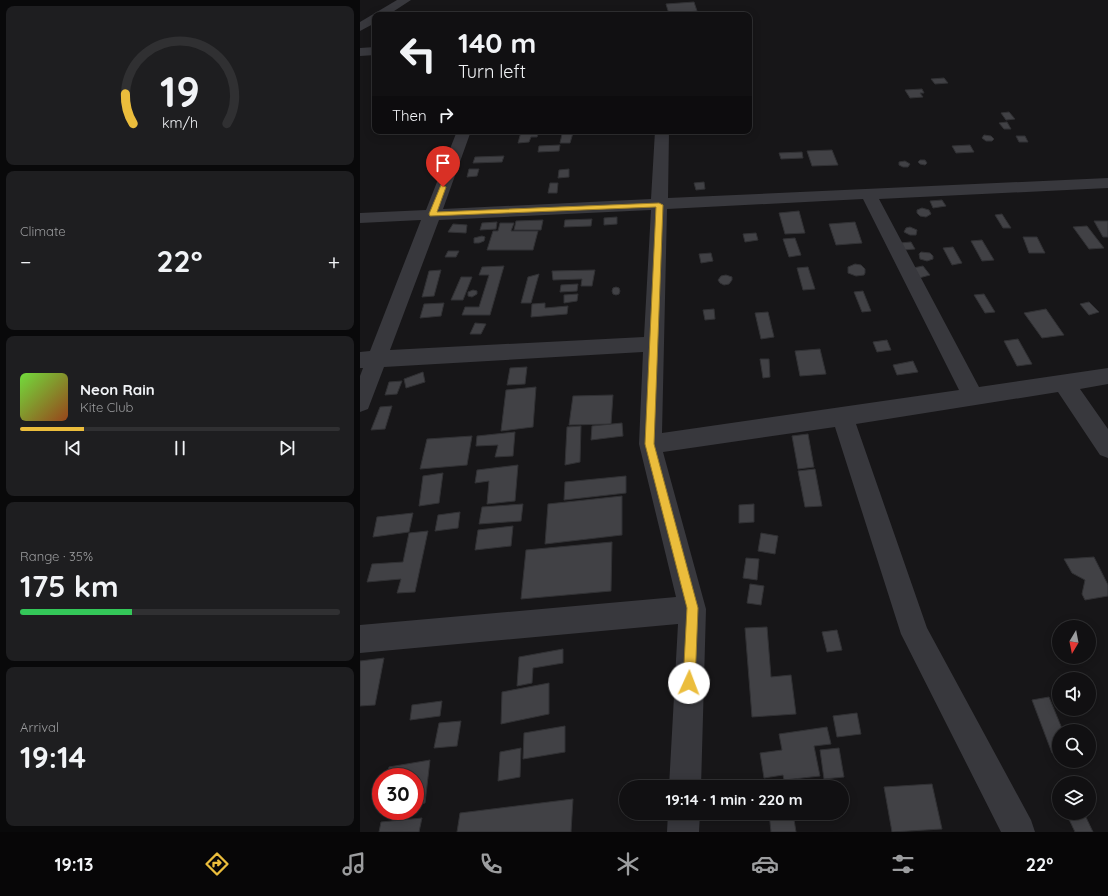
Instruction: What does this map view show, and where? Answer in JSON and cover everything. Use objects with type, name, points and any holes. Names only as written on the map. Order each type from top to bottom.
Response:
[{"type":"street","points":[[385,12],[405,0]]},
{"type":"street","points":[[360,27],[372,20]]},
{"type":"street","points":[[360,52],[372,51]]},
{"type":"street","points":[[360,403],[369,360],[432,214],[463,134]]},
{"type":"street","points":[[662,134],[650,444],[692,608],[685,780]]},
{"type":"street","points":[[360,218],[1108,183]]},
{"type":"street","points":[[869,195],[973,396]]},
{"type":"street","points":[[369,360],[654,344]]},
{"type":"street","points":[[650,444],[843,417],[1108,376]]},
{"type":"street","points":[[1063,382],[1108,448]]},
{"type":"street","points":[[843,417],[915,634],[1019,832]]},
{"type":"street","points":[[360,639],[692,608]]},
{"type":"street","points":[[683,832],[684,820]]},
{"type":"building","points":[[694,2],[697,11],[668,12],[666,4]]},
{"type":"building","points":[[944,78],[948,83],[935,84],[931,79]]},
{"type":"building","points":[[922,89],[924,93],[920,93],[923,97],[910,98],[905,90]]},
{"type":"building","points":[[1009,112],[1015,119],[1006,120],[1001,113]]},
{"type":"building","points":[[1007,122],[1011,129],[1004,129],[999,123]]},
{"type":"building","points":[[520,134],[538,134],[537,137],[531,137],[529,142],[518,143]]},
{"type":"building","points":[[562,134],[573,134],[570,143],[560,143]]},
{"type":"building","points":[[984,135],[991,136],[994,139],[992,141],[986,141],[982,138]]},
{"type":"building","points":[[1016,136],[1025,136],[1028,142],[1019,142]]},
{"type":"building","points":[[560,145],[559,151],[538,152],[539,146]]},
{"type":"building","points":[[970,145],[974,152],[956,153],[952,146]]},
{"type":"building","points":[[832,150],[838,165],[812,166],[807,151]]},
{"type":"building","points":[[802,152],[803,158],[781,159],[779,153]]},
{"type":"building","points":[[504,156],[502,162],[473,163],[475,157]]},
{"type":"building","points":[[920,160],[925,160],[927,163],[925,165],[920,164],[918,162]]},
{"type":"building","points":[[905,161],[910,164],[908,167],[899,165],[899,162]]},
{"type":"building","points":[[469,169],[479,169],[477,176],[467,177]]},
{"type":"building","points":[[569,169],[569,177],[558,178],[559,170]]},
{"type":"building","points":[[704,182],[705,189],[696,190],[694,183]]},
{"type":"building","points":[[550,183],[558,183],[557,193],[548,193]]},
{"type":"building","points":[[942,200],[946,206],[933,208],[930,201]]},
{"type":"building","points":[[922,208],[929,210],[931,214],[926,217],[920,216],[917,213],[917,210]]},
{"type":"building","points":[[799,211],[805,233],[785,234],[779,213]]},
{"type":"building","points":[[1002,214],[1011,228],[1003,228],[995,215]]},
{"type":"building","points":[[617,217],[617,224],[604,225],[604,218]]},
{"type":"building","points":[[592,219],[591,226],[564,227],[565,220]]},
{"type":"building","points":[[543,220],[541,230],[514,230],[516,221]]},
{"type":"building","points":[[1094,221],[1108,221],[1108,237],[1103,237]]},
{"type":"building","points":[[497,222],[496,229],[480,230],[482,223]]},
{"type":"building","points":[[855,222],[862,243],[836,245],[829,224]]},
{"type":"building","points":[[500,223],[514,223],[511,231],[538,231],[533,250],[487,250],[493,231],[498,231]]},
{"type":"building","points":[[453,224],[467,225],[466,233],[448,232]]},
{"type":"building","points":[[1087,226],[1104,248],[1089,249],[1073,227]]},
{"type":"building","points":[[910,227],[917,230],[916,235],[910,235],[904,232],[906,228]]},
{"type":"building","points":[[756,233],[758,240],[745,242],[743,234]]},
{"type":"building","points":[[482,236],[485,237],[484,241],[474,243],[474,238]]},
{"type":"building","points":[[1023,237],[1037,237],[1045,253],[1029,253]]},
{"type":"building","points":[[795,238],[801,255],[789,257],[783,239]]},
{"type":"building","points":[[982,240],[994,260],[982,261],[971,241]]},
{"type":"building","points":[[911,242],[915,249],[903,250],[900,243]]},
{"type":"building","points":[[953,247],[962,263],[952,265],[943,248]]},
{"type":"building","points":[[448,251],[459,251],[456,257],[445,257]]},
{"type":"building","points":[[921,252],[930,253],[933,256],[933,259],[927,261],[920,259],[919,254]]},
{"type":"building","points":[[711,253],[713,261],[701,263],[699,254]]},
{"type":"building","points":[[855,264],[861,265],[865,269],[864,275],[856,276],[848,273],[848,267]]},
{"type":"building","points":[[504,266],[490,315],[462,315],[465,307],[479,307],[489,275],[479,275],[482,267]]},
{"type":"building","points":[[923,266],[930,275],[919,278],[913,268]]},
{"type":"building","points":[[808,267],[815,289],[803,290],[797,268]]},
{"type":"building","points":[[441,270],[434,296],[422,297],[429,271]]},
{"type":"building","points":[[595,270],[592,286],[581,286],[582,279],[553,280],[552,271]]},
{"type":"building","points":[[539,274],[531,303],[521,303],[528,277]]},
{"type":"building","points":[[726,275],[732,277],[732,280],[729,284],[724,285],[718,280],[721,276]]},
{"type":"building","points":[[461,277],[472,277],[463,300],[451,300]]},
{"type":"building","points":[[578,284],[577,291],[560,292],[561,285]]},
{"type":"building","points":[[616,287],[619,288],[619,294],[616,295],[613,294],[612,291],[613,288]]},
{"type":"building","points":[[473,290],[477,291],[477,294],[472,297],[468,296],[468,292]]},
{"type":"building","points":[[863,291],[871,311],[862,312],[854,292]]},
{"type":"building","points":[[578,294],[577,301],[564,303],[564,295]]},
{"type":"building","points":[[984,294],[995,312],[985,313],[974,295]]},
{"type":"building","points":[[1089,302],[1099,312],[1089,315],[1080,304]]},
{"type":"building","points":[[444,303],[441,316],[420,318],[424,304]]},
{"type":"building","points":[[545,303],[545,308],[568,306],[567,314],[531,317],[532,304]]},
{"type":"building","points":[[714,309],[715,319],[705,320],[703,310]]},
{"type":"building","points":[[1046,309],[1064,335],[1042,338],[1024,313]]},
{"type":"building","points":[[768,312],[774,337],[761,339],[755,313]]},
{"type":"building","points":[[475,323],[486,324],[481,334],[470,334]]},
{"type":"building","points":[[1018,339],[1032,364],[1017,366],[1004,341]]},
{"type":"building","points":[[887,340],[891,350],[877,352],[873,342]]},
{"type":"building","points":[[820,349],[826,374],[800,376],[795,351]]},
{"type":"building","points":[[760,359],[769,359],[770,377],[763,378]]},
{"type":"building","points":[[913,361],[918,372],[897,375],[893,365]]},
{"type":"building","points":[[527,367],[525,384],[507,385],[510,368]]},
{"type":"building","points":[[423,372],[425,382],[406,388],[404,379]]},
{"type":"building","points":[[402,381],[397,394],[385,395],[389,382]]},
{"type":"building","points":[[536,387],[533,427],[501,431],[506,390]]},
{"type":"building","points":[[613,395],[611,424],[569,425],[573,396]]},
{"type":"building","points":[[392,406],[385,429],[371,430],[380,407]]},
{"type":"building","points":[[622,423],[623,436],[591,440],[592,426]]},
{"type":"building","points":[[581,426],[580,462],[565,465],[567,427]]},
{"type":"building","points":[[515,432],[513,456],[495,457],[498,445],[476,446],[477,436]]},
{"type":"building","points":[[808,434],[814,467],[798,469],[792,436]]},
{"type":"building","points":[[472,436],[467,465],[420,469],[427,439]]},
{"type":"building","points":[[518,465],[515,501],[487,504],[489,481],[475,483],[477,470]]},
{"type":"building","points":[[815,469],[822,506],[805,507],[798,471]]},
{"type":"building","points":[[443,473],[439,503],[419,506],[423,476]]},
{"type":"building","points":[[626,476],[626,493],[564,500],[565,482]]},
{"type":"building","points":[[622,496],[622,535],[545,544],[548,504]]},
{"type":"building","points":[[523,504],[521,521],[479,524],[482,507]]},
{"type":"building","points":[[754,504],[754,522],[739,523],[739,505]]},
{"type":"building","points":[[460,512],[458,528],[435,531],[438,515]]},
{"type":"building","points":[[413,513],[409,532],[373,537],[377,517]]},
{"type":"building","points":[[513,526],[511,546],[475,550],[478,530]]},
{"type":"building","points":[[428,531],[415,592],[397,593],[401,579],[367,582],[372,564],[403,562],[409,533]]},
{"type":"building","points":[[761,533],[778,536],[775,554],[758,551]]},
{"type":"building","points":[[612,542],[611,591],[521,599],[526,550]]},
{"type":"building","points":[[1094,557],[1108,585],[1108,596],[1085,600],[1082,594],[1085,580],[1072,573],[1064,559]]},
{"type":"building","points":[[746,558],[759,559],[757,580],[743,578]]},
{"type":"building","points":[[750,584],[764,586],[761,605],[747,603]]},
{"type":"building","points":[[767,627],[771,677],[791,675],[796,714],[752,717],[745,628]]},
{"type":"building","points":[[837,630],[842,650],[827,652],[822,632]]},
{"type":"building","points":[[563,649],[563,663],[533,668],[532,683],[517,686],[519,657]]},
{"type":"building","points":[[384,658],[375,705],[360,706],[360,661]]},
{"type":"building","points":[[549,683],[549,714],[501,724],[502,692]]},
{"type":"building","points":[[1049,697],[1052,704],[1052,716],[1057,716],[1060,724],[1052,724],[1052,753],[1032,700]]},
{"type":"building","points":[[442,701],[440,716],[410,720],[412,705]]},
{"type":"building","points":[[857,713],[861,734],[837,737],[833,716]]},
{"type":"building","points":[[461,721],[457,746],[434,748],[439,723]]},
{"type":"building","points":[[565,726],[565,752],[523,759],[524,733]]},
{"type":"building","points":[[827,727],[831,744],[814,746],[820,776],[784,780],[783,775],[764,778],[760,753],[782,750],[779,734]]},
{"type":"building","points":[[521,748],[520,777],[498,781],[500,752]]},
{"type":"building","points":[[839,748],[844,777],[824,779],[820,750]]},
{"type":"building","points":[[430,760],[425,803],[424,768],[389,767]]},
{"type":"building","points":[[932,784],[942,829],[892,832],[884,787]]},
{"type":"building","points":[[573,799],[571,832],[457,832],[460,813]]},
{"type":"building","points":[[422,820],[419,832],[379,832],[381,822]]},
{"type":"building","points":[[770,820],[794,820],[796,832],[771,832]]},
{"type":"building","points":[[1069,820],[1087,820],[1093,832],[1075,832]]},
{"type":"route","points":[[443,187],[432,214],[659,205],[650,444],[692,608],[689,683]]}]
